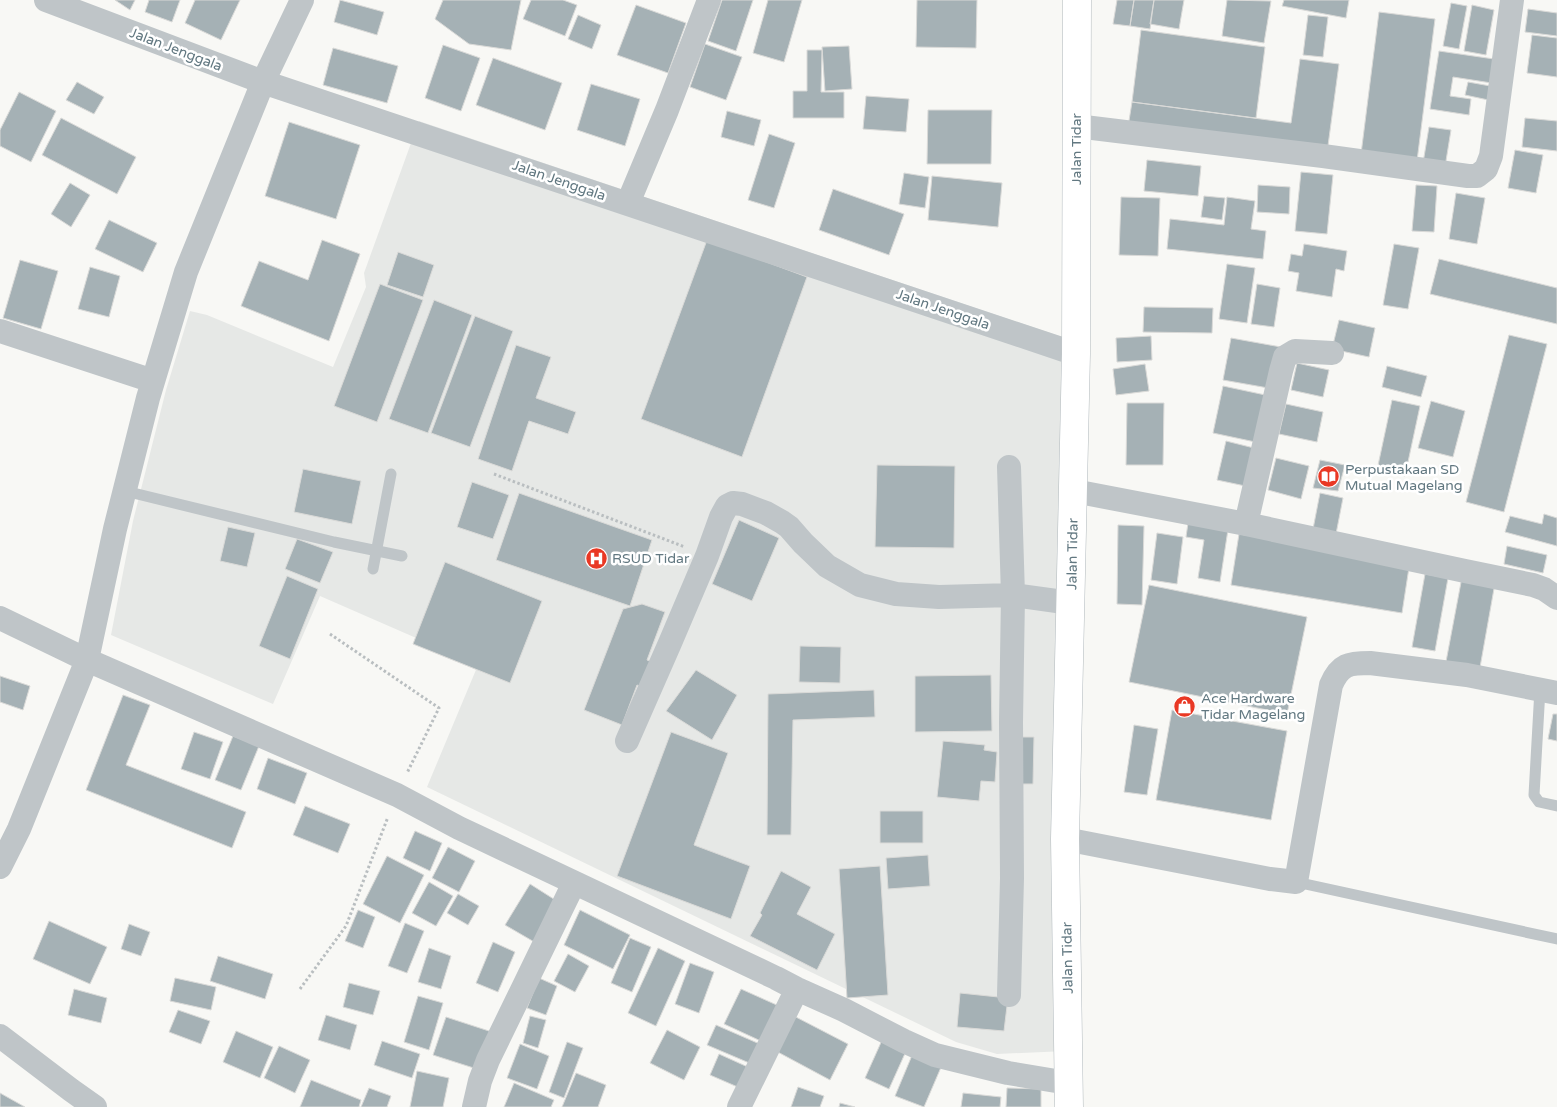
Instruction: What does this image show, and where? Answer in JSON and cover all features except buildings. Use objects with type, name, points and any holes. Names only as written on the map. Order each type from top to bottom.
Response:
[{"type":"main road","name":"Jalan Tidar","points":[[1068,1095],[1065,839],[1076,354],[1077,0]]},
{"type":"street","name":"Jalan Jenggala","points":[[46,0],[263,82],[1076,354]]},
{"type":"street","points":[[0,867],[19,829],[87,660],[125,491],[153,381],[186,272],[263,82],[302,0]]},
{"type":"street","points":[[628,204],[667,110],[709,0]]},
{"type":"street","points":[[1076,126],[1477,176],[1486,169],[1491,156],[1512,0]]},
{"type":"street","points":[[0,331],[153,381]]},
{"type":"street","points":[[1246,524],[1280,371],[1285,357],[1295,351],[1332,353]]},
{"type":"street","points":[[1009,467],[1012,595],[1010,995]]},
{"type":"street","points":[[1074,491],[1246,524],[1533,584],[1557,598]]},
{"type":"street","points":[[627,741],[721,517],[727,506],[733,504],[742,504],[766,512],[782,522],[827,566],[860,585],[896,594],[939,597],[1012,595],[1071,603]]},
{"type":"street","points":[[0,618],[87,660],[396,794],[459,828],[935,1055],[1008,1073],[1068,1095]]},
{"type":"street","points":[[1065,839],[1270,879],[1296,882],[1331,685],[1336,674],[1347,665],[1370,663],[1467,675],[1549,691]]},
{"type":"street","points":[[474,1107],[480,1081],[488,1060],[574,883]]},
{"type":"street","points":[[739,1107],[797,989]]},
{"type":"street","points":[[0,1036],[95,1107]]},
{"type":"lane","points":[[373,569],[391,474]]},
{"type":"lane","points":[[125,491],[402,556]]},
{"type":"lane","points":[[1549,691],[1534,795],[1539,802],[1557,806]]},
{"type":"lane","points":[[1296,882],[1557,939]]},
{"type":"path","points":[[494,474],[706,556]]},
{"type":"path","points":[[300,989],[346,926],[396,794],[439,708],[330,634]]},
{"type":"shaded area","name":"RSUD Tidar","points":[[419,121],[1074,341],[1066,1051],[997,1054],[956,1042],[427,787],[478,665],[320,596],[273,704],[111,635],[133,521],[166,390],[190,311],[207,315],[333,367],[366,287],[364,273]]},
{"type":"place","name":"Perpustakaan SD Mutual Magelang","points":[[1329,477]]},
{"type":"place","name":"RSUD Tidar","points":[[596,558]]},
{"type":"place","name":"Ace Hardware Tidar Magelang","points":[[1185,706]]}]
